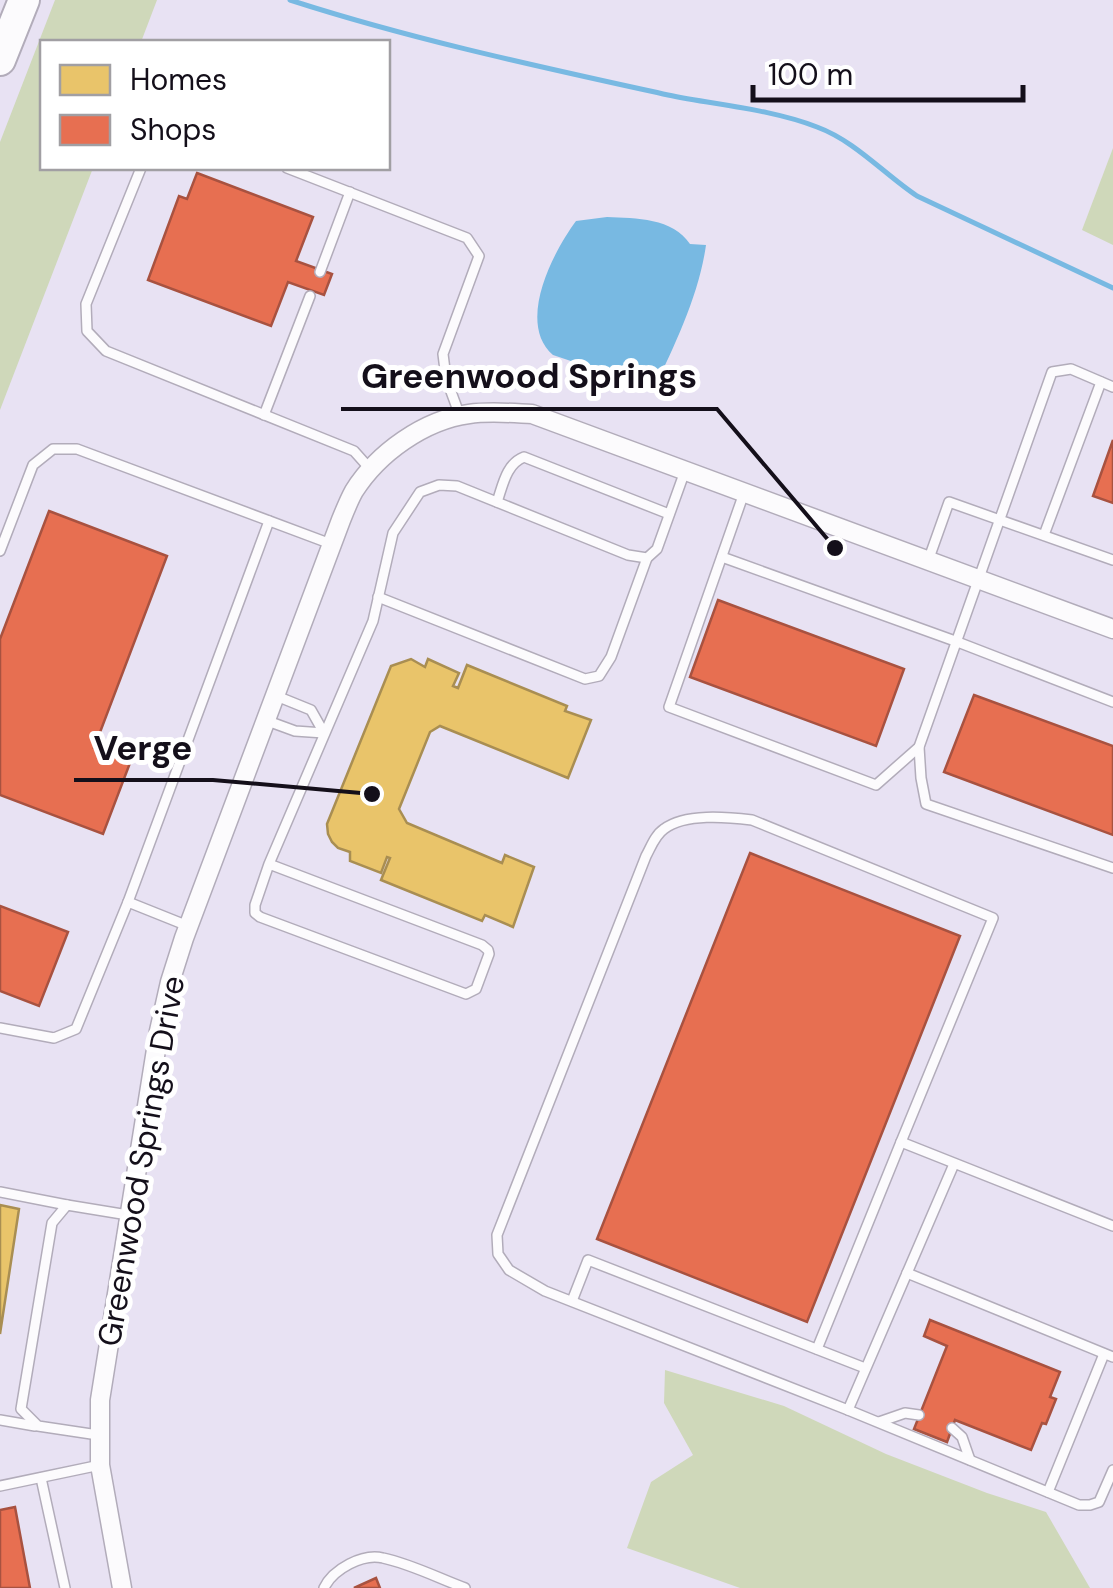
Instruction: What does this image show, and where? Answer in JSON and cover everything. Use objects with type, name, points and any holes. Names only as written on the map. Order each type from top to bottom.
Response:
[{"type":"highway","points":[[0,60],[24,0]]},
{"type":"street","name":"Greenwood Springs Drive","points":[[122,1588],[100,1465],[100,1400],[159,1030],[188,926],[274,695],[354,492],[371,470],[418,431],[460,416],[532,414],[1113,629]]},
{"type":"lane","points":[[140,170],[86,304],[87,332],[106,351],[354,451],[371,470]]},
{"type":"lane","points":[[292,170],[467,238],[480,256],[443,354],[446,378],[460,416]]},
{"type":"lane","points":[[320,272],[350,192]]},
{"type":"lane","points":[[264,414],[310,296]]},
{"type":"lane","points":[[1113,387],[1071,369],[1052,372],[919,746],[926,804],[1113,868]]},
{"type":"lane","points":[[1044,535],[1102,382]]},
{"type":"lane","points":[[0,551],[33,465],[53,449],[77,449],[332,544]]},
{"type":"lane","points":[[496,502],[509,467],[524,456],[669,514]]},
{"type":"lane","points":[[378,597],[585,679],[599,676],[610,657],[647,558],[656,549],[685,472]]},
{"type":"lane","points":[[270,864],[482,945],[490,954],[476,989],[466,994],[255,913],[270,864],[373,621],[393,533],[420,492],[439,485],[457,486],[628,555],[647,558]]},
{"type":"lane","points":[[744,493],[669,707],[876,785],[919,746]]},
{"type":"lane","points":[[928,561],[949,502],[1113,560]]},
{"type":"lane","points":[[0,1028],[54,1038],[76,1029],[128,902],[269,521]]},
{"type":"lane","points":[[722,558],[1113,702]]},
{"type":"lane","points":[[274,695],[311,710],[324,732]]},
{"type":"lane","points":[[265,720],[296,731],[324,732]]},
{"type":"lane","points":[[817,1349],[993,918],[752,820],[714,816],[674,823],[660,831],[646,856],[497,1236],[498,1254],[509,1270],[545,1291],[1078,1505],[1098,1502],[1113,1470]]},
{"type":"lane","points":[[128,902],[188,926]]},
{"type":"lane","points":[[901,1142],[1113,1226]]},
{"type":"lane","points":[[848,1410],[954,1164]]},
{"type":"lane","points":[[0,1192],[128,1215]]},
{"type":"lane","points":[[38,1426],[20,1409],[52,1222],[67,1205]]},
{"type":"lane","points":[[572,1301],[588,1260],[865,1368]]},
{"type":"lane","points":[[907,1273],[1109,1356],[1048,1492]]},
{"type":"lane","points":[[878,1422],[904,1413],[919,1415]]},
{"type":"lane","points":[[0,1420],[98,1435]]},
{"type":"lane","points":[[952,1428],[962,1436],[970,1460]]},
{"type":"lane","points":[[0,1486],[100,1465]]},
{"type":"lane","points":[[42,1478],[65,1588]]},
{"type":"lane","points":[[324,1588],[349,1564],[380,1556],[465,1588]]},
{"type":"green space","points":[[55,0],[157,0],[142,40],[40,40],[40,170],[92,170],[0,410],[0,142]]},
{"type":"green space","points":[[1113,148],[1113,245],[1082,230]]},
{"type":"green space","points":[[665,1370],[784,1406],[886,1454],[1046,1512],[1090,1588],[740,1588],[627,1548],[651,1482],[693,1455],[664,1403]]},
{"type":"water","points":[[607,217],[664,224],[690,244],[706,245],[692,301],[654,389],[553,355],[542,341],[538,307],[558,251],[576,221]]},
{"type":"building: Homes","points":[[411,659],[425,667],[428,659],[459,673],[453,686],[458,688],[467,665],[567,706],[565,711],[591,720],[568,778],[440,726],[430,732],[399,809],[407,823],[502,863],[505,855],[534,867],[513,927],[485,915],[482,921],[381,880],[390,858],[387,857],[381,873],[350,861],[350,852],[338,848],[328,834],[327,824],[391,666]]},
{"type":"building: Homes","points":[[0,1205],[19,1209],[0,1334]]},
{"type":"building: Shops","points":[[197,173],[313,217],[296,261],[332,274],[324,295],[288,282],[271,326],[148,280],[179,196],[187,199]]},
{"type":"building: Shops","points":[[1113,440],[1113,503],[1093,496]]},
{"type":"building: Shops","points":[[49,511],[167,556],[94,748],[130,763],[103,834],[0,795],[0,639]]},
{"type":"building: Shops","points":[[718,600],[904,669],[876,746],[690,677]]},
{"type":"building: Shops","points":[[974,695],[1113,746],[1113,835],[944,772]]},
{"type":"building: Shops","points":[[750,853],[960,936],[807,1322],[597,1239]]},
{"type":"building: Shops","points":[[0,906],[68,932],[39,1006],[0,991]]},
{"type":"building: Shops","points":[[930,1320],[1060,1372],[1050,1397],[1056,1399],[1031,1450],[955,1420],[947,1442],[914,1429],[947,1346],[924,1336]]},
{"type":"building: Shops","points":[[15,1507],[30,1588],[0,1588],[0,1510]]},
{"type":"building: Shops","points":[[376,1578],[380,1588],[354,1588]]},
{"type":"waterway","points":[[290,0],[478,52],[817,127],[857,149],[917,196],[1113,288]]},
{"type":"place","name":"Greenwood Springs","points":[[835,548]]},
{"type":"place","name":"Verge","points":[[372,794]]}]
